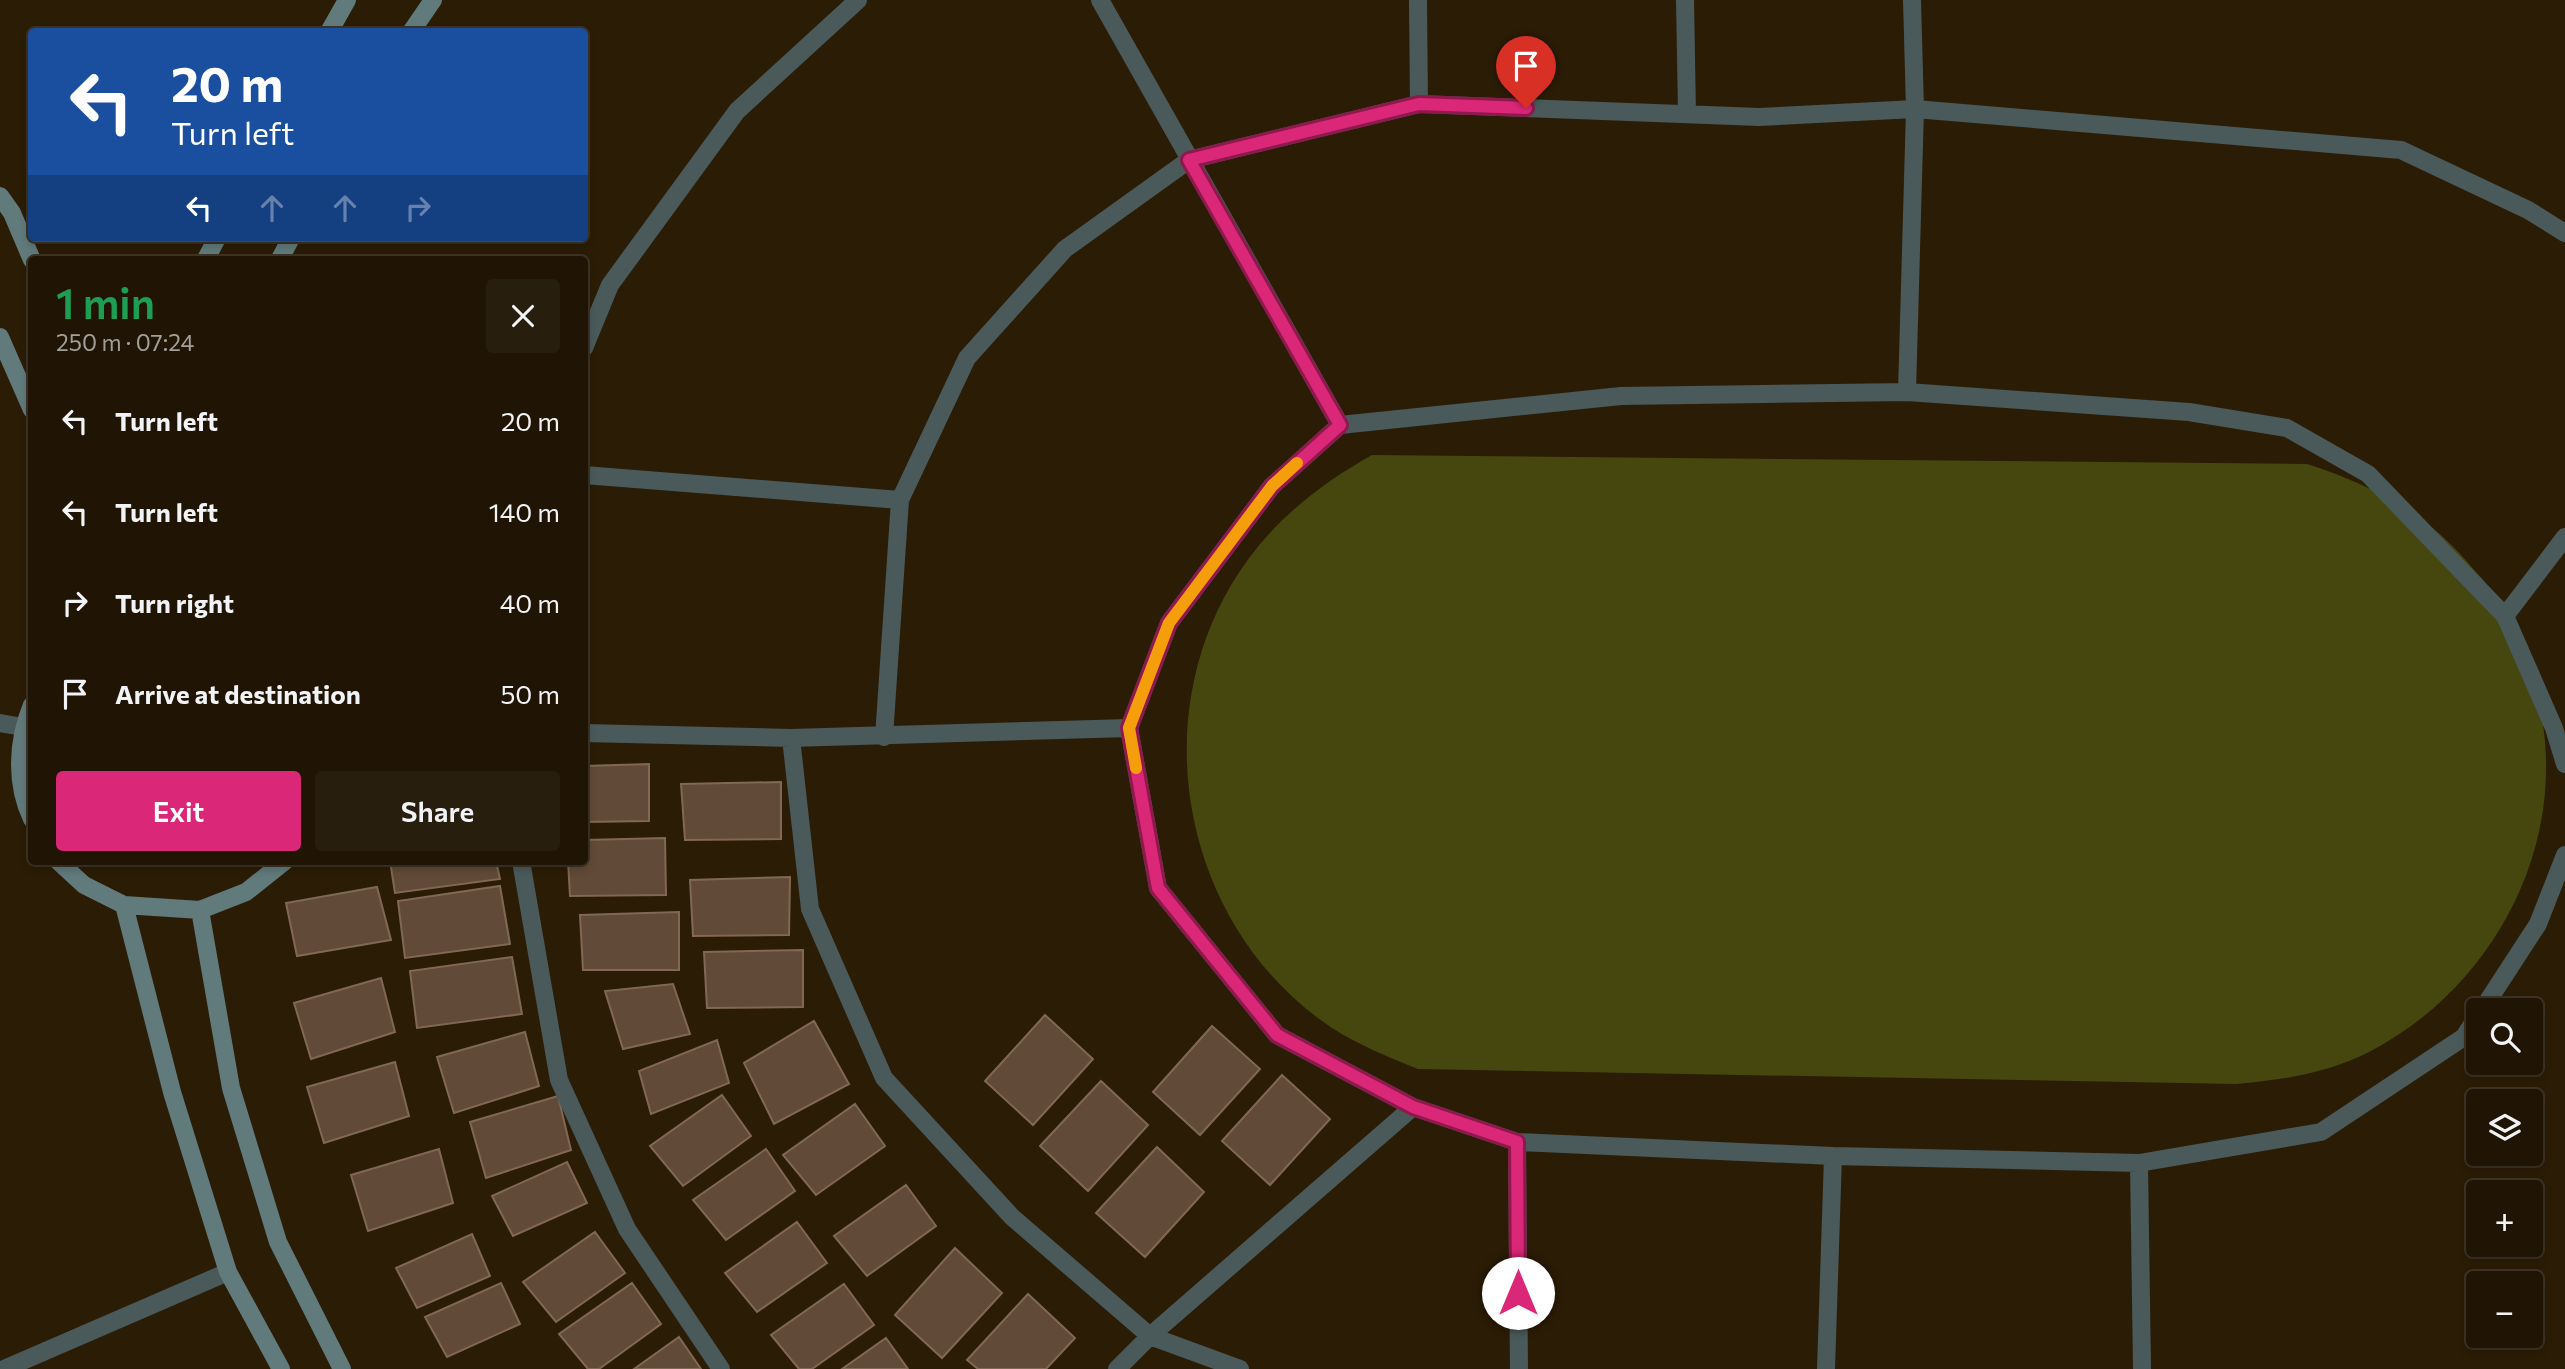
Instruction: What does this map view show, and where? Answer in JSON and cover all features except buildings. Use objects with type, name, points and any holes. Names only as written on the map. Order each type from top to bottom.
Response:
[{"type":"street","points":[[331,28],[347,0]]},
{"type":"street","points":[[414,28],[433,0]]},
{"type":"street","points":[[588,338],[610,285],[737,111],[858,0]]},
{"type":"street","points":[[1100,0],[1340,425]]},
{"type":"street","points":[[1418,0],[1419,104]]},
{"type":"street","points":[[1685,0],[1687,114]]},
{"type":"street","points":[[1907,392],[1914,109],[1912,0]]},
{"type":"street","points":[[884,737],[900,499],[967,358],[1065,249],[1189,160],[1419,104],[1759,117],[1914,109],[2401,150],[2528,211],[2565,233]]},
{"type":"street","points":[[0,196],[12,213],[30,256]]},
{"type":"street","points":[[0,337],[28,401]]},
{"type":"street","points":[[2466,1034],[2321,1132],[2139,1163],[1833,1156],[1517,1142],[1413,1107],[1277,1035],[1158,888],[1129,728],[1169,623],[1272,486],[1340,425],[1621,396],[1907,392],[2189,412],[2287,428],[2368,474],[2505,616],[2554,728],[2565,764]]},
{"type":"street","points":[[588,475],[900,499]]},
{"type":"street","points":[[2505,616],[2565,537]]},
{"type":"street","points":[[28,715],[23,727],[19,772],[28,805]]},
{"type":"street","points":[[0,723],[23,727]]},
{"type":"street","points":[[588,733],[791,738],[1129,728]]},
{"type":"street","points":[[791,738],[810,909],[884,1078],[1012,1217],[1150,1336],[1240,1369]]},
{"type":"street","points":[[2490,998],[2538,924],[2565,855]]},
{"type":"street","points":[[62,865],[84,885],[124,905],[200,909],[246,892],[280,865]]},
{"type":"street","points":[[522,865],[559,1080],[627,1229],[721,1369]]},
{"type":"street","points":[[124,905],[172,1092],[228,1272],[281,1369]]},
{"type":"street","points":[[200,909],[231,1088],[278,1242],[342,1369]]},
{"type":"street","points":[[1117,1369],[1150,1336],[1413,1107]]},
{"type":"street","points":[[1517,1142],[1519,1369]]},
{"type":"street","points":[[1826,1369],[1833,1156]]},
{"type":"street","points":[[2139,1163],[2142,1369]]},
{"type":"street","points":[[4,1369],[228,1272]]},
{"type":"shaded area","points":[[1372,455],[2307,464],[2331,472],[2399,504],[2439,533],[2485,582],[2495,597],[2542,718],[2546,769],[2542,819],[2529,867],[2509,913],[2483,955],[2450,993],[2412,1025],[2369,1052],[2337,1065],[2287,1078],[2236,1084],[1418,1069],[1332,1028],[1277,982],[1235,926],[1206,863],[1190,796],[1188,727],[1200,658],[1226,594],[1279,523],[1317,491]]},
{"type":"slow traffic","points":[[1136,768],[1129,728],[1169,623],[1272,486],[1297,463]]},
{"type":"route","points":[[1518,1293],[1517,1142],[1413,1107],[1277,1035],[1158,888],[1129,728],[1169,623],[1272,486],[1340,425],[1189,160],[1419,104],[1526,108]]}]
